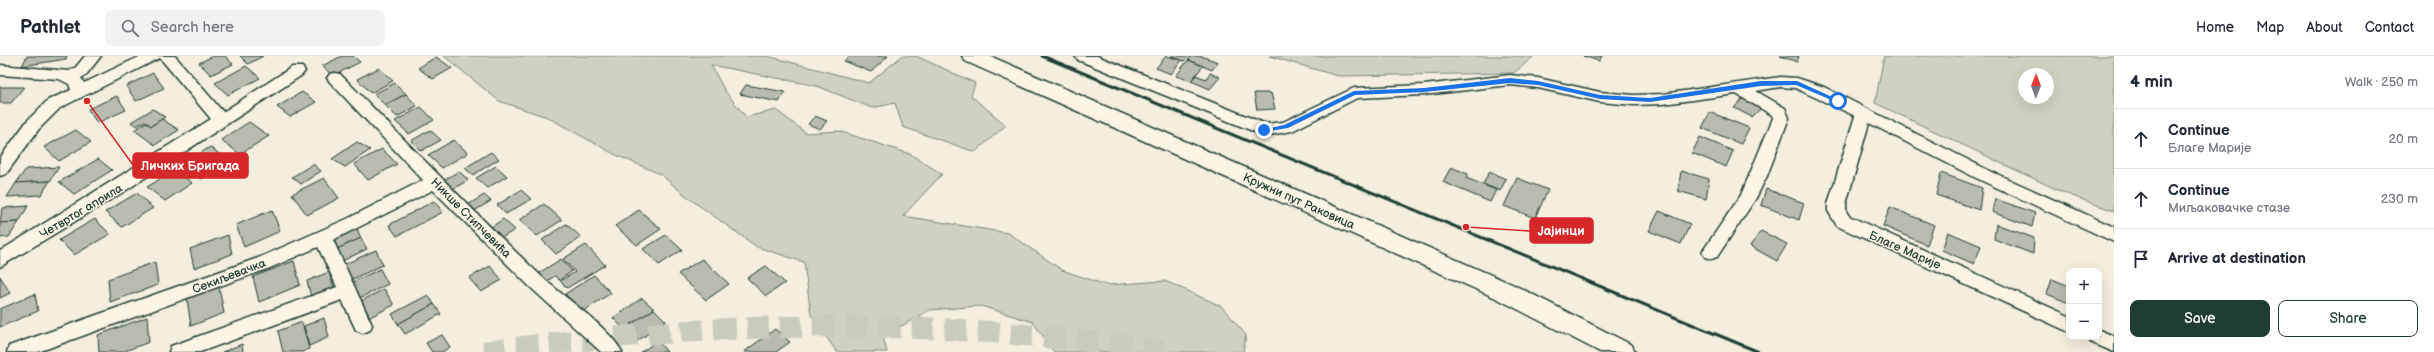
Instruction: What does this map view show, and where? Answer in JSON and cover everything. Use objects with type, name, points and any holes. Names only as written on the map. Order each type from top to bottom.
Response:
[{"type":"main road","name":"Кружни пут Раковица","points":[[972,56],[1506,292],[1623,352]]},
{"type":"street","points":[[70,77],[81,71],[93,56]]},
{"type":"street","points":[[0,170],[46,111],[78,91],[154,56]]},
{"type":"street","points":[[167,56],[221,120]]},
{"type":"street","points":[[1082,56],[1253,127],[1264,130],[1286,127],[1348,95],[1370,91],[1424,90],[1510,80],[1526,81],[1600,97],[1650,100],[1780,82],[1797,83],[1832,97],[1862,115],[2114,235]]},
{"type":"street","points":[[0,70],[41,72],[70,77],[75,81],[78,91]]},
{"type":"street","name":"Четвртог априла","points":[[0,260],[122,186],[297,71]]},
{"type":"street","name":"Никше Стипчевића","points":[[335,78],[536,282],[593,331],[613,352]]},
{"type":"street","points":[[1711,252],[1748,198],[1759,176],[1781,118],[1779,112],[1737,87]]},
{"type":"street","name":"Благе Марије","points":[[1862,115],[1837,204],[1837,211],[1843,221],[2066,323]]},
{"type":"street","name":"Секиљевачка","points":[[16,352],[218,281],[323,238],[435,181]]},
{"type":"street","points":[[323,238],[363,325]]},
{"type":"street","points":[[178,352],[347,291]]},
{"type":"street","points":[[2102,339],[2114,345]]},
{"type":"shaded area","points":[[444,56],[767,56],[869,83],[902,56],[916,56],[975,83],[971,96],[1006,125],[975,152],[903,127],[895,103],[872,108],[817,86],[711,65],[725,91],[746,117],[776,110],[806,133],[839,131],[910,154],[942,174],[903,216],[1008,233],[1062,270],[1106,285],[1165,281],[1221,306],[1246,335],[1243,352],[1054,352],[1033,322],[981,306],[929,310],[883,337],[887,352],[837,352],[811,315],[804,262],[757,247],[690,199],[660,174],[614,154],[547,117],[499,101]]},
{"type":"shaded area","points":[[1269,56],[1534,56],[1514,73],[1338,76]]},
{"type":"shaded area","points":[[1884,56],[2114,56],[2114,211],[2064,193],[1875,103]]},
{"type":"building","points":[[27,56],[67,56],[66,59],[22,66]]},
{"type":"building","points":[[213,56],[225,56],[233,64],[211,75],[199,63]]},
{"type":"building","points":[[240,56],[263,56],[248,64]]},
{"type":"building","points":[[342,56],[353,56],[360,62],[333,76],[322,66]]},
{"type":"building","points":[[849,56],[888,56],[871,72],[844,61]]},
{"type":"building","points":[[1166,56],[1182,60],[1171,74],[1156,68]]},
{"type":"building","points":[[1171,56],[1188,56],[1184,61]]},
{"type":"building","points":[[1191,56],[1201,56],[1218,62],[1212,70],[1188,60]]},
{"type":"building","points":[[1583,56],[1602,56],[1599,61]]},
{"type":"building","points":[[1780,56],[1799,56],[1797,62]]},
{"type":"building","points":[[436,57],[452,68],[433,79],[418,68]]},
{"type":"building","points":[[1188,60],[1203,66],[1191,81],[1176,76]]},
{"type":"building","points":[[246,66],[260,78],[228,95],[215,83]]},
{"type":"building","points":[[379,68],[393,81],[371,93],[357,79]]},
{"type":"building","points":[[153,73],[164,88],[136,101],[126,86]]},
{"type":"building","points":[[1210,73],[1220,77],[1210,89],[1191,81],[1196,75],[1206,79]]},
{"type":"building","points":[[395,83],[406,94],[385,105],[374,94]]},
{"type":"building","points":[[746,85],[785,92],[779,102],[740,94]]},
{"type":"building","points":[[0,87],[24,87],[11,103],[0,103]]},
{"type":"building","points":[[302,92],[316,102],[290,117],[277,107]]},
{"type":"building","points":[[1254,93],[1271,93],[1275,109],[1257,110]]},
{"type":"building","points":[[406,94],[417,106],[397,117],[385,105]]},
{"type":"building","points":[[117,96],[126,110],[97,123],[88,109]]},
{"type":"building","points":[[1744,97],[1762,107],[1752,117],[1734,108]]},
{"type":"building","points":[[421,107],[434,120],[409,134],[395,121]]},
{"type":"building","points":[[153,109],[165,117],[151,126],[145,121],[136,126],[131,122]]},
{"type":"building","points":[[1710,112],[1749,128],[1741,144],[1702,128]]},
{"type":"building","points":[[815,116],[827,121],[820,129],[808,124]]},
{"type":"building","points":[[162,119],[179,130],[155,145],[134,130],[146,122],[151,126]]},
{"type":"building","points":[[249,122],[269,136],[240,154],[221,140]]},
{"type":"building","points":[[76,130],[91,142],[59,161],[44,147]]},
{"type":"building","points":[[430,130],[441,140],[421,151],[411,141]]},
{"type":"building","points":[[1700,137],[1733,151],[1726,167],[1692,153]]},
{"type":"building","points":[[454,140],[468,153],[442,168],[428,155]]},
{"type":"building","points":[[357,142],[370,150],[345,167],[332,159]]},
{"type":"building","points":[[210,147],[229,161],[215,170],[196,156]]},
{"type":"building","points":[[382,149],[397,164],[368,180],[354,164]]},
{"type":"building","points":[[491,152],[499,159],[473,175],[465,168]]},
{"type":"building","points":[[196,156],[215,170],[201,179],[182,165]]},
{"type":"building","points":[[98,159],[112,170],[74,194],[59,182]]},
{"type":"building","points":[[313,164],[321,171],[301,184],[292,177]]},
{"type":"building","points":[[496,166],[507,176],[487,188],[476,178]]},
{"type":"building","points":[[59,167],[50,181],[16,183],[26,169]]},
{"type":"building","points":[[1451,167],[1468,174],[1466,178],[1496,190],[1490,202],[1443,182]]},
{"type":"building","points":[[175,170],[192,183],[165,201],[147,187]]},
{"type":"building","points":[[459,171],[468,180],[453,189],[444,180]]},
{"type":"building","points":[[1681,171],[1709,179],[1706,199],[1678,191]]},
{"type":"building","points":[[1489,172],[1506,179],[1500,191],[1483,184]]},
{"type":"building","points":[[1941,173],[1982,188],[1979,210],[1936,195]]},
{"type":"building","points":[[324,178],[339,198],[307,215],[292,194]]},
{"type":"building","points":[[1517,178],[1548,190],[1535,218],[1504,206]]},
{"type":"building","points":[[50,181],[41,195],[7,197],[16,183]]},
{"type":"building","points":[[1766,189],[1804,203],[1799,220],[1761,205]]},
{"type":"building","points":[[521,190],[531,199],[506,214],[497,205]]},
{"type":"building","points":[[137,193],[153,208],[122,227],[105,212]]},
{"type":"building","points":[[484,195],[491,201],[474,211],[468,205]]},
{"type":"building","points":[[1995,199],[2035,213],[2032,227],[1992,212]]},
{"type":"building","points":[[434,201],[443,212],[397,236],[389,225]]},
{"type":"building","points":[[544,204],[562,220],[537,236],[519,220]]},
{"type":"building","points":[[28,206],[19,222],[0,223],[2,208]]},
{"type":"building","points":[[1890,207],[1934,225],[1927,245],[1883,226]]},
{"type":"building","points":[[272,210],[280,231],[244,247],[236,225]]},
{"type":"building","points":[[639,210],[661,229],[637,245],[615,226]]},
{"type":"building","points":[[1659,211],[1690,224],[1681,244],[1649,231]]},
{"type":"building","points":[[95,219],[110,234],[74,255],[59,240]]},
{"type":"building","points":[[503,219],[515,230],[501,238],[490,228]]},
{"type":"building","points":[[19,222],[9,237],[0,238],[0,223]]},
{"type":"building","points":[[566,224],[581,237],[556,254],[542,240]]},
{"type":"building","points":[[1996,224],[2034,238],[2033,254],[1994,239]]},
{"type":"building","points":[[356,227],[361,238],[335,250],[329,240]]},
{"type":"building","points":[[1761,231],[1787,244],[1777,261],[1750,246]]},
{"type":"building","points":[[1948,232],[1981,246],[1974,264],[1942,250]]},
{"type":"building","points":[[228,235],[232,254],[194,268],[190,249]]},
{"type":"building","points":[[666,235],[682,250],[659,265],[643,249]]},
{"type":"building","points":[[361,238],[367,249],[340,262],[335,250]]},
{"type":"building","points":[[586,245],[605,265],[567,288],[560,281],[575,272],[563,259]]},
{"type":"building","points":[[376,250],[383,265],[350,280],[343,265]]},
{"type":"building","points":[[561,259],[572,271],[559,280],[555,276],[547,281],[539,273]]},
{"type":"building","points":[[702,259],[729,284],[706,300],[678,274]]},
{"type":"building","points":[[294,261],[300,285],[259,302],[253,277]]},
{"type":"building","points":[[155,262],[158,285],[110,302],[108,279]]},
{"type":"building","points":[[490,266],[502,280],[481,292],[469,278]]},
{"type":"building","points":[[766,266],[785,283],[766,296],[747,278]]},
{"type":"building","points":[[380,269],[388,284],[360,298],[352,282]]},
{"type":"building","points":[[329,272],[334,288],[311,297],[307,281]]},
{"type":"building","points":[[594,275],[611,293],[582,312],[565,294]]},
{"type":"building","points":[[0,276],[10,293],[0,298]]},
{"type":"building","points":[[2052,279],[2066,285],[2066,302],[2047,294]]},
{"type":"building","points":[[219,287],[224,313],[191,326],[187,299]]},
{"type":"building","points":[[384,289],[394,305],[370,317],[361,301]]},
{"type":"building","points":[[35,294],[38,311],[0,327],[0,309]]},
{"type":"building","points":[[428,295],[434,304],[398,324],[392,314]]},
{"type":"building","points":[[642,298],[654,309],[624,329],[613,318]]},
{"type":"building","points":[[434,304],[441,314],[405,334],[398,324]]},
{"type":"building","points":[[654,309],[666,321],[636,342],[624,329]]},
{"type":"building","points":[[147,317],[149,342],[122,352],[99,352],[98,335]]},
{"type":"building","points":[[324,318],[329,337],[309,346],[304,326]]},
{"type":"building","points":[[302,322],[309,349],[302,352],[283,352],[278,331]]},
{"type":"building","points":[[775,329],[790,342],[776,352],[744,352]]},
{"type":"building","points":[[442,335],[450,347],[442,352],[432,352],[426,343]]},
{"type":"building","points":[[658,341],[667,352],[641,352]]},
{"type":"building","points":[[242,344],[243,352],[222,352],[230,349]]},
{"type":"tunnel","points":[[484,352],[624,336],[694,331],[834,326],[903,327],[974,331],[1104,343],[1163,352]]},
{"type":"railway","points":[[1042,56],[1759,352]]},
{"type":"place","name":"Личких Бригада","points":[[87,101]]},
{"type":"place","name":"Јајинци","points":[[1466,227]]},
{"type":"route","points":[[1264,130],[1274,130],[1286,127],[1335,101],[1354,93],[1370,91],[1424,90],[1510,80],[1538,83],[1568,92],[1634,100],[1663,99],[1737,87],[1780,82],[1797,83],[1838,101]]}]
